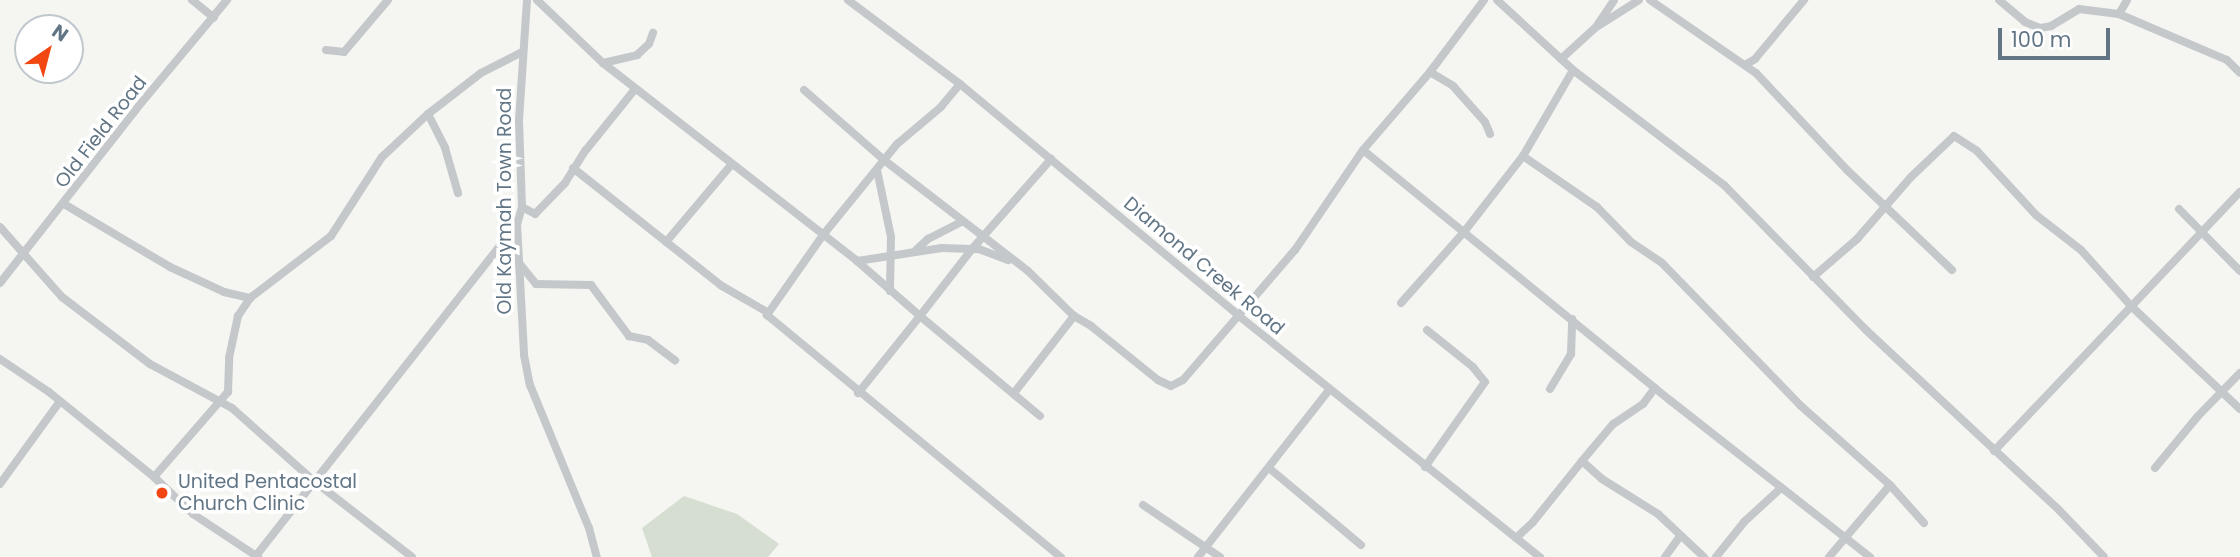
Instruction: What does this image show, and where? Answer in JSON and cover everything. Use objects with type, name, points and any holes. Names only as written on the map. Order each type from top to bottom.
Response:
[{"type":"street","points":[[192,0],[214,18]]},
{"type":"street","name":"Old Field Road","points":[[0,284],[142,102],[227,0]]},
{"type":"street","points":[[326,50],[344,52],[388,0]]},
{"type":"street","name":"Old Kaymah Town Road","points":[[527,0],[519,121],[522,207],[517,224],[521,325],[530,385],[589,527],[597,557]]},
{"type":"street","points":[[537,0],[603,63],[857,261],[1040,416]]},
{"type":"street","name":"Diamond Creek Road","points":[[848,0],[960,84],[1329,390],[1540,557]]},
{"type":"street","points":[[804,90],[884,160],[1028,271],[1074,316],[1091,326],[1158,380],[1171,386],[1182,380],[1295,250],[1363,150],[1430,72],[1484,0]]},
{"type":"street","points":[[1497,0],[1573,70],[1701,164],[1994,451],[2058,509],[2104,557]]},
{"type":"street","points":[[1561,60],[1595,28],[1614,0]]},
{"type":"street","points":[[1595,28],[1615,19],[1639,0]]},
{"type":"street","points":[[1650,0],[1745,65],[1772,88],[1798,121],[1952,270]]},
{"type":"street","points":[[1745,65],[1755,59],[1804,0]]},
{"type":"street","points":[[1999,0],[2025,22],[2040,28],[2051,26],[2079,9],[2119,14],[2146,23],[2179,41],[2227,60],[2240,73]]},
{"type":"street","points":[[2119,14],[2127,0]]},
{"type":"street","points":[[603,63],[637,55],[649,44],[653,33]]},
{"type":"street","points":[[154,477],[228,392],[229,358],[238,316],[250,298],[331,236],[382,157],[428,114],[481,73],[522,52]]},
{"type":"street","points":[[1401,303],[1464,232],[1523,156],[1573,70]]},
{"type":"street","points":[[1430,72],[1452,86],[1485,122],[1490,134]]},
{"type":"street","points":[[767,312],[823,235],[884,160],[916,125],[941,107],[960,84]]},
{"type":"street","points":[[522,207],[535,214],[565,183],[573,168],[635,89]]},
{"type":"street","points":[[428,114],[445,148],[458,193]]},
{"type":"street","points":[[1813,276],[1857,239],[1912,177],[1954,136],[1977,151],[2036,215],[2081,250],[2131,306],[2240,409]]},
{"type":"street","points":[[1363,150],[1655,388],[1870,557]]},
{"type":"street","points":[[1523,156],[1597,206],[1631,242],[1662,263],[1801,406],[1889,485],[1924,523]]},
{"type":"street","points":[[858,393],[972,248],[1051,159]]},
{"type":"street","points":[[666,242],[731,164]]},
{"type":"street","points":[[573,168],[722,286],[767,312],[771,320],[858,393],[1061,557]]},
{"type":"street","points":[[877,170],[892,257],[890,291]]},
{"type":"street","points":[[1994,451],[2240,192]]},
{"type":"street","points":[[64,204],[170,267],[223,292],[250,298]]},
{"type":"street","points":[[2179,209],[2240,271]]},
{"type":"street","points":[[915,251],[928,239],[963,221]]},
{"type":"street","points":[[0,359],[60,401],[154,477],[193,514],[256,556],[517,224]]},
{"type":"street","points":[[0,227],[26,253],[62,297],[150,364],[222,401],[314,481],[412,557]]},
{"type":"street","points":[[857,261],[915,251],[972,248],[1004,258],[1028,271]]},
{"type":"street","points":[[519,262],[536,284],[591,285],[629,335],[648,340],[675,360]]},
{"type":"street","points":[[1014,393],[1074,316]]},
{"type":"street","points":[[1550,389],[1571,354],[1572,319]]},
{"type":"street","points":[[1425,467],[1485,382],[1473,367],[1427,330]]},
{"type":"street","points":[[2155,468],[2240,373]]},
{"type":"street","points":[[1516,538],[1533,522],[1613,424],[1643,404],[1655,388]]},
{"type":"street","points":[[1198,557],[1329,390]]},
{"type":"street","points":[[0,484],[60,401]]},
{"type":"street","points":[[1582,461],[1602,479],[1658,514],[1704,557]]},
{"type":"street","points":[[1269,468],[1361,544]]},
{"type":"street","points":[[1829,557],[1889,485]]},
{"type":"street","points":[[1716,557],[1744,522],[1781,488]]},
{"type":"street","points":[[1143,505],[1220,557]]},
{"type":"street","points":[[1665,557],[1680,536]]},
{"type":"shaded area","points":[[684,496],[737,514],[779,544],[768,557],[652,557],[642,528]]},
{"type":"place","name":"United Pentacostal Church Clinic","points":[[162,493]]}]
